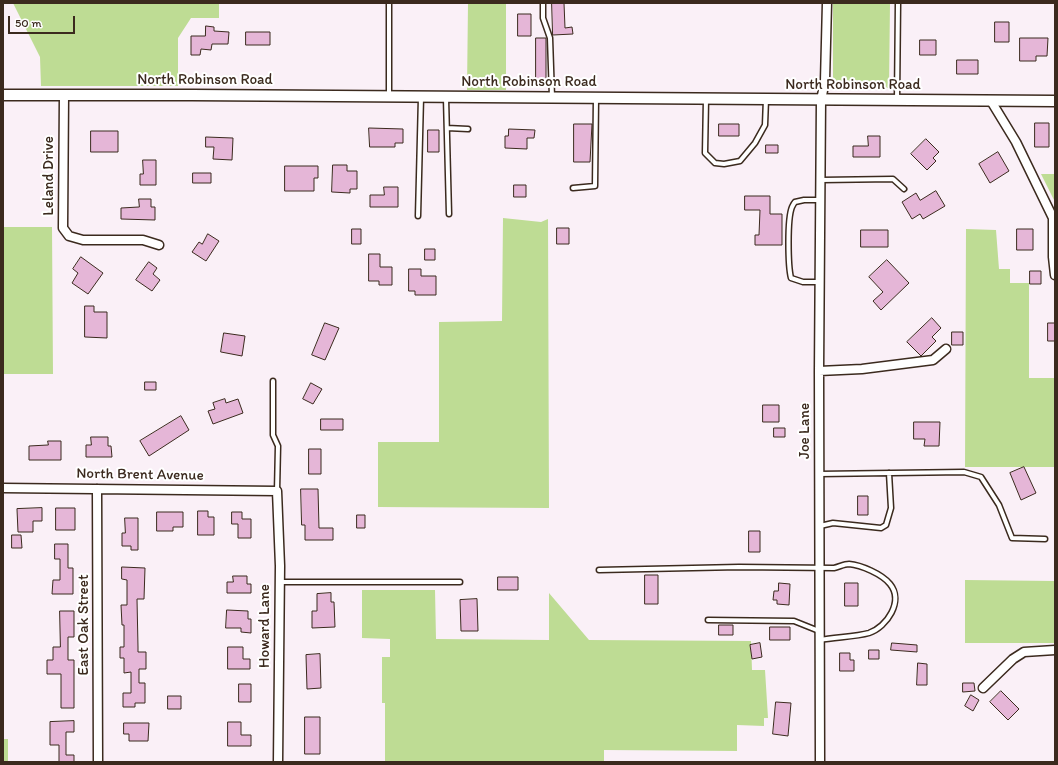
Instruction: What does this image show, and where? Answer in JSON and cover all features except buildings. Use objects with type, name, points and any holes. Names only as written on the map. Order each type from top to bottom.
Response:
[{"type":"street","name":"Joe Lane","points":[[820,762],[819,371],[821,100],[825,81],[827,3]]},
{"type":"street","name":"North Robinson Road","points":[[3,95],[390,96],[1055,101]]},
{"type":"street","name":"Leland Drive","points":[[64,96],[63,228],[69,236],[83,240],[143,240],[158,245]]},
{"type":"street","points":[[991,101],[1016,142],[1054,218],[1053,257],[1055,275]]},
{"type":"street","points":[[819,371],[862,369],[933,360],[946,349]]},
{"type":"street","name":"North Brent Avenue","points":[[3,488],[277,491]]},
{"type":"street","name":"East Oak Street","points":[[97,489],[98,762]]},
{"type":"street","name":"Howard Lane","points":[[277,491],[280,582],[278,762]]},
{"type":"street","points":[[983,688],[1013,659],[1024,652],[1055,650]]},
{"type":"lane","points":[[389,3],[390,96]]},
{"type":"lane","points":[[543,3],[543,18],[550,38],[552,97]]},
{"type":"lane","points":[[897,100],[898,3]]},
{"type":"lane","points":[[418,216],[421,97]]},
{"type":"lane","points":[[446,97],[449,214]]},
{"type":"lane","points":[[573,188],[595,186],[596,98]]},
{"type":"lane","points":[[706,99],[705,153],[715,163],[724,164],[740,160],[755,143],[764,125],[766,99]]},
{"type":"lane","points":[[447,128],[468,129]]},
{"type":"lane","points":[[821,180],[893,179],[904,189]]},
{"type":"lane","points":[[820,282],[798,281],[791,278],[788,256],[792,207],[796,202],[804,200],[821,200]]},
{"type":"lane","points":[[273,381],[273,435],[278,446],[277,491]]},
{"type":"lane","points":[[819,474],[964,472],[982,477],[999,505],[1012,538],[1045,539]]},
{"type":"lane","points":[[819,526],[833,524],[880,528],[886,525],[891,508],[889,473]]},
{"type":"lane","points":[[599,570],[739,567],[834,568],[848,564],[864,567],[890,584],[895,596],[892,613],[882,625],[869,633],[820,640]]},
{"type":"lane","points":[[280,582],[460,582]]},
{"type":"lane","points":[[708,620],[794,621],[820,631]]},
{"type":"green space","points":[[13,3],[219,3],[219,18],[191,18],[178,38],[178,86],[41,86],[40,57]]},
{"type":"green space","points":[[468,3],[506,3],[506,90],[467,90]]},
{"type":"green space","points":[[833,3],[890,3],[889,88],[837,88],[833,84]]},
{"type":"green space","points":[[1041,174],[1055,174],[1055,202]]},
{"type":"green space","points":[[503,218],[541,222],[548,219],[549,508],[378,507],[378,442],[439,442],[439,322],[502,321]]},
{"type":"green space","points":[[3,227],[52,227],[53,374],[3,374]]},
{"type":"green space","points":[[966,229],[996,230],[999,269],[1010,269],[1010,283],[1029,283],[1029,378],[1055,378],[1055,467],[965,467]]},
{"type":"green space","points":[[1055,526],[1055,643],[965,643],[965,580],[1054,581]]},
{"type":"green space","points":[[362,590],[435,590],[436,639],[549,640],[549,593],[589,640],[751,641],[752,670],[765,670],[768,718],[764,718],[764,726],[737,725],[737,751],[604,750],[604,762],[385,762],[385,703],[382,703],[382,657],[390,657],[390,639],[362,638]]},
{"type":"green space","points":[[3,739],[8,739],[8,762],[3,762]]}]
